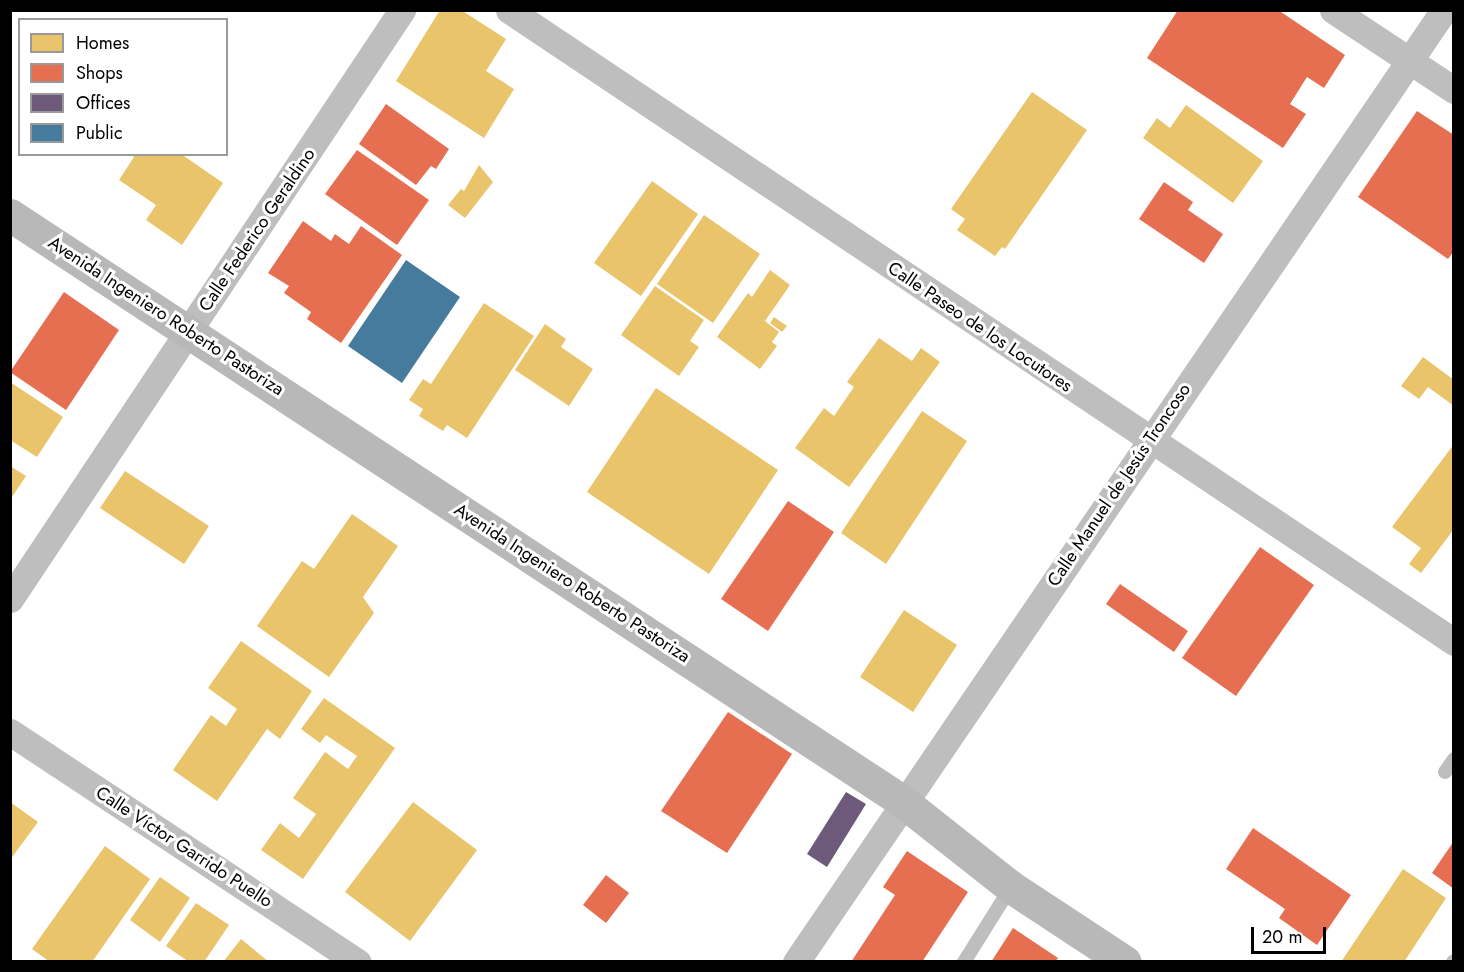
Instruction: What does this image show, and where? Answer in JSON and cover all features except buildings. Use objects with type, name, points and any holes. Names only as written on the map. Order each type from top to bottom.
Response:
[{"type":"street","name":"Calle Federico Geraldino","points":[[10,599],[402,10]]},
{"type":"street","name":"Calle Paseo de los Locutores","points":[[509,10],[1150,441],[1454,642]]},
{"type":"street","points":[[1333,10],[1454,90]]},
{"type":"street","name":"Calle Manuel de Jesús Troncoso","points":[[796,962],[902,801],[1150,441],[1407,60],[1444,10]]},
{"type":"street","name":"Avenida Ingeniero Roberto Pastoriza","points":[[10,215],[190,331],[902,801],[1011,887],[1125,962]]},
{"type":"street","name":"Calle Víctor Garrido Puello","points":[[10,732],[358,962]]},
{"type":"lane","points":[[1445,772],[1454,759]]},
{"type":"lane","points":[[964,962],[1011,887]]}]
